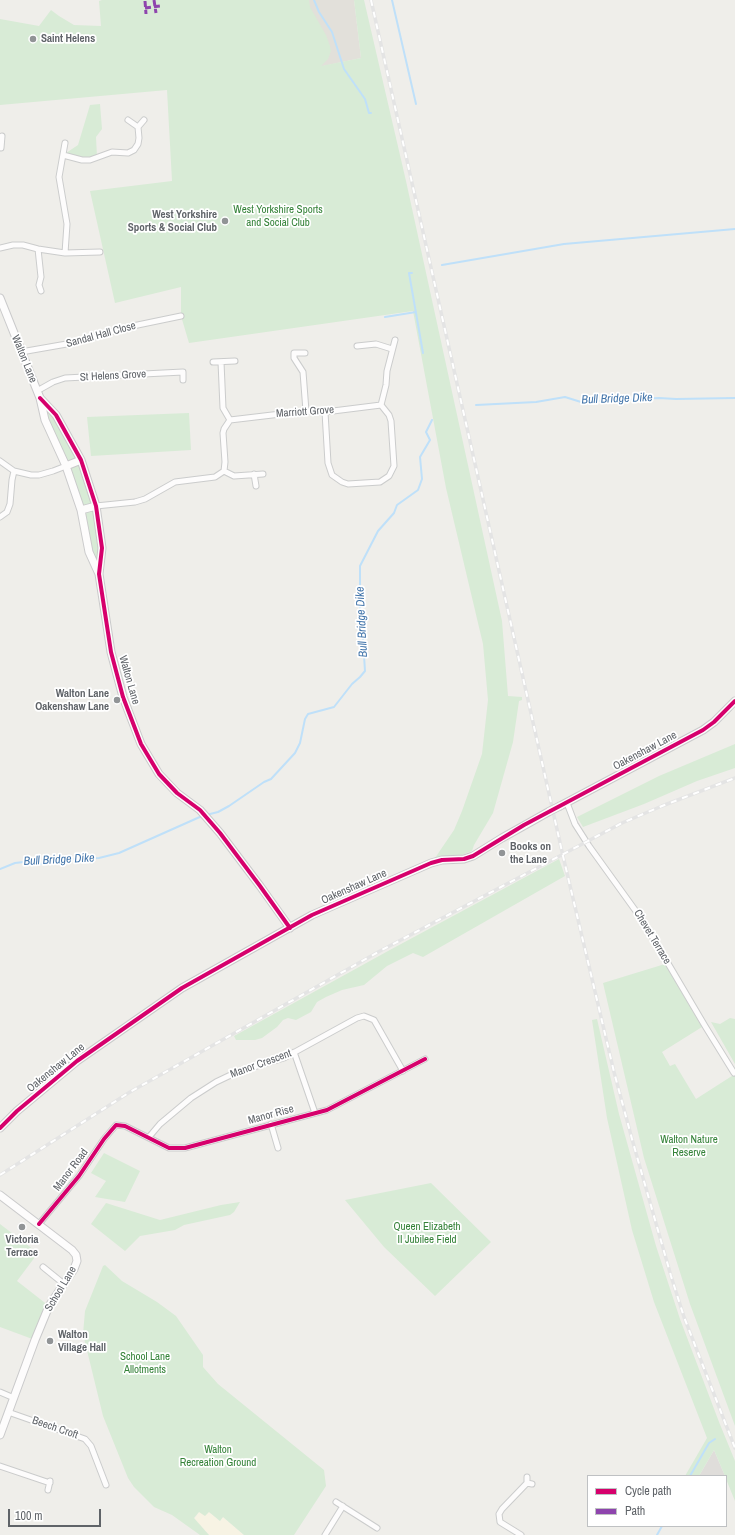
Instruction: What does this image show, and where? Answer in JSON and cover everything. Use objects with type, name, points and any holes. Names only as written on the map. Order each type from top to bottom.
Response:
[{"type":"street","points":[[128,120],[138,127]]},
{"type":"street","points":[[63,155],[82,160],[90,160],[112,152],[128,153],[134,150],[138,144],[138,127],[144,120]]},
{"type":"street","points":[[2,136],[2,148]]},
{"type":"street","points":[[65,143],[59,177],[67,224],[65,253]]},
{"type":"street","points":[[0,248],[13,245],[23,245],[65,253],[100,252]]},
{"type":"street","points":[[38,249],[41,277],[39,285],[41,291]]},
{"type":"street","name":"Walton Lane","points":[[0,298],[39,394],[45,420],[66,466],[81,510],[89,552],[99,574]]},
{"type":"street","name":"Sandal Hall Close","points":[[21,352],[78,342],[128,327],[181,316]]},
{"type":"street","points":[[324,412],[328,463],[332,475],[348,484],[380,482],[389,476],[394,466],[391,421],[389,415],[380,405],[386,385],[387,371],[395,340]]},
{"type":"street","points":[[357,346],[376,344],[392,348]]},
{"type":"street","points":[[305,353],[294,353],[294,358],[303,372],[306,411]]},
{"type":"street","points":[[213,362],[236,361]]},
{"type":"street","points":[[81,510],[96,506],[135,502],[146,499],[175,482],[215,477],[224,471],[225,462],[222,433],[230,420],[223,408],[222,362]]},
{"type":"street","name":"St Helens Grove","points":[[39,394],[53,382],[65,378],[183,372],[183,380]]},
{"type":"street","name":"Walton Lane","points":[[39,394],[56,415],[81,460],[96,506],[102,548],[99,574],[111,652],[123,697],[141,744],[159,774],[177,793],[208,819],[260,886],[290,928]]},
{"type":"street","name":"Marriott Grove","points":[[230,420],[306,411],[324,412],[380,405]]},
{"type":"street","points":[[0,461],[14,471],[31,475],[39,475],[53,472],[81,460]]},
{"type":"street","points":[[0,517],[7,512],[10,504],[14,471]]},
{"type":"street","points":[[224,471],[234,476],[263,474]]},
{"type":"street","points":[[254,474],[256,486]]},
{"type":"street","name":"Oakenshaw Lane","points":[[0,1128],[17,1111],[77,1061],[182,988],[312,915],[424,865],[442,860],[464,859],[473,856],[550,811],[564,805],[704,730],[735,701]]},
{"type":"street","name":"Chevet Terrace","points":[[564,805],[589,846],[643,921],[704,1026],[734,1073]]},
{"type":"street","name":"Manor Crescent","points":[[149,1137],[160,1124],[191,1098],[216,1082],[237,1072],[275,1061],[357,1018],[364,1016],[374,1020],[403,1070]]},
{"type":"street","points":[[294,1052],[315,1113]]},
{"type":"street","name":"Manor Rise","points":[[116,1126],[125,1126],[169,1148],[185,1148],[337,1106],[425,1059]]},
{"type":"street","name":"Manor Rise","points":[[272,1124],[278,1148]]},
{"type":"street","name":"Manor Road","points":[[39,1224],[79,1176],[104,1139],[116,1126]]},
{"type":"street","name":"School Lane","points":[[0,1196],[39,1224],[76,1255],[77,1261],[76,1265],[49,1306],[0,1435]]},
{"type":"street","points":[[45,1270],[64,1284]]},
{"type":"street","points":[[0,1392],[14,1398]]},
{"type":"street","name":"Beech Croft","points":[[8,1412],[86,1439],[91,1446],[100,1476],[106,1485]]},
{"type":"street","points":[[0,1466],[50,1482],[48,1490]]},
{"type":"street","points":[[521,1535],[500,1522],[499,1514],[529,1481]]},
{"type":"street","points":[[336,1502],[378,1528]]},
{"type":"street","points":[[325,1535],[343,1506]]},
{"type":"shaded area","points":[[168,0],[354,0],[361,58],[319,67]]},
{"type":"shaded area","points":[[714,1450],[725,1475],[700,1475]]},
{"type":"shaded area","points":[[199,1512],[209,1512],[220,1521],[223,1517],[244,1535],[209,1535],[194,1519]]},
{"type":"green space","name":"West Yorkshire Sports and Social Club","points":[[309,0],[310,7],[326,35],[331,51],[328,59],[321,66],[361,58],[354,0],[364,0],[406,181],[502,621],[508,696],[522,697],[522,700],[519,701],[513,742],[493,813],[472,851],[462,855],[435,858],[454,830],[482,754],[488,700],[483,644],[446,488],[413,311],[189,343],[181,316],[181,287],[115,303],[90,191],[172,181],[167,90],[0,105],[0,19],[39,26],[51,10],[74,25],[101,26],[99,1]]},
{"type":"green space","points":[[100,104],[102,129],[96,137],[97,157],[90,160],[63,155],[78,145],[90,105]]},
{"type":"green space","points":[[40,398],[56,415],[81,460],[92,492],[102,548],[99,574],[89,552],[81,510]]},
{"type":"green space","points":[[189,413],[191,450],[91,456],[87,417]]},
{"type":"green space","points":[[735,744],[735,768],[697,781],[644,804],[583,827],[577,817],[659,776]]},
{"type":"green space","points":[[559,859],[565,876],[423,957],[413,953],[387,966],[364,985],[342,990],[326,997],[317,1002],[311,1012],[296,1020],[288,1018],[283,1020],[277,1027],[262,1038],[255,1040],[236,1040],[234,1036]]},
{"type":"green space","name":"Walton Nature Reserve","points":[[665,964],[702,1027],[662,1052],[670,1066],[675,1064],[696,1099],[735,1074],[735,1426],[690,1304],[644,1158],[603,983]]},
{"type":"green space","points":[[730,1018],[735,1019],[735,1064],[711,1022],[720,1024]]},
{"type":"green space","points":[[597,1019],[619,1114],[656,1246],[680,1319],[735,1461],[735,1501],[727,1481],[727,1475],[725,1475],[714,1450],[700,1475],[686,1475],[707,1438],[654,1302],[632,1230],[607,1118],[592,1020]]},
{"type":"green space","points":[[104,1153],[140,1171],[125,1202],[95,1197],[106,1181],[91,1173]]},
{"type":"green space","name":"Queen Elizabeth II Jubilee Field","points":[[431,1183],[491,1242],[435,1296],[384,1247],[345,1200]]},
{"type":"green space","points":[[240,1202],[234,1212],[230,1215],[184,1225],[175,1230],[140,1236],[125,1251],[91,1224],[106,1203],[160,1220],[221,1205]]},
{"type":"green space","points":[[0,1224],[38,1253],[17,1281],[49,1306],[35,1340],[0,1327]]},
{"type":"green space","points":[[105,1265],[122,1281],[157,1302],[176,1316],[203,1355],[203,1367],[218,1384],[324,1470],[326,1486],[294,1535],[244,1535],[223,1517],[220,1521],[209,1512],[205,1516],[199,1512],[194,1518],[209,1535],[200,1535],[172,1515],[154,1507],[134,1487],[128,1478],[103,1416],[83,1334],[85,1311],[103,1266]]},
{"type":"waterway","points":[[314,0],[319,12],[332,32],[344,69],[365,99],[369,113],[371,113]]},
{"type":"waterway","points":[[392,0],[416,104]]},
{"type":"waterway","points":[[442,265],[564,244],[735,229]]},
{"type":"waterway","points":[[412,273],[409,273],[423,353]]},
{"type":"waterway","points":[[385,317],[416,312]]},
{"type":"waterway","name":"Bull Bridge Dike","points":[[476,405],[536,402],[565,397],[581,402],[659,398],[735,398]]},
{"type":"waterway","name":"Bull Bridge Dike","points":[[206,815],[218,812],[229,806],[264,782],[271,779],[295,753],[300,743],[305,719],[308,714],[334,707],[352,684],[365,671],[360,612],[360,566],[378,531],[394,513],[397,505],[418,490],[422,479],[420,457],[430,440],[426,432],[432,420]]},
{"type":"waterway","name":"Bull Bridge Dike","points":[[0,869],[15,863],[32,861],[41,864],[59,860],[99,858],[119,853],[202,816]]},
{"type":"waterway","points":[[691,1475],[709,1443],[715,1439]]},
{"type":"waterway","points":[[657,1535],[661,1527]]},
{"type":"railway","points":[[371,0],[563,856],[614,1072],[671,1276],[684,1317],[735,1448]]},
{"type":"railway","points":[[0,1175],[130,1092],[380,951],[622,823],[735,778]]},
{"type":"marked path","points":[[154,0],[156,13]]},
{"type":"marked path","points":[[145,1],[146,14]]},
{"type":"marked path","points":[[145,8],[160,6]]},
{"type":"cycle path","points":[[40,398],[56,415],[81,460],[96,506],[102,548],[99,574],[111,652],[123,697],[141,744],[159,774],[177,793],[200,810],[220,833],[290,928]]},
{"type":"cycle path","points":[[0,1128],[17,1111],[77,1061],[182,988],[312,915],[431,863],[442,860],[464,859],[473,856],[524,825],[703,730],[714,722],[735,701]]},
{"type":"cycle path","points":[[39,1224],[79,1176],[104,1139],[116,1125],[125,1126],[169,1148],[185,1148],[327,1110],[425,1059]]},
{"type":"place","name":"Saint Helens","points":[[33,39]]},
{"type":"place","name":"West Yorkshire Sports & Social Club","points":[[225,221]]},
{"type":"place","name":"Walton Lane Oakenshaw Lane","points":[[117,700]]},
{"type":"place","name":"Books on the Lane","points":[[502,853]]},
{"type":"place","name":"Victoria Terrace","points":[[22,1227]]},
{"type":"place","name":"Walton Village Hall","points":[[50,1341]]},
{"type":"park label","name":"School Lane Allotments","points":[[145,1363]]},
{"type":"park label","name":"Walton Recreation Ground","points":[[218,1456]]}]
